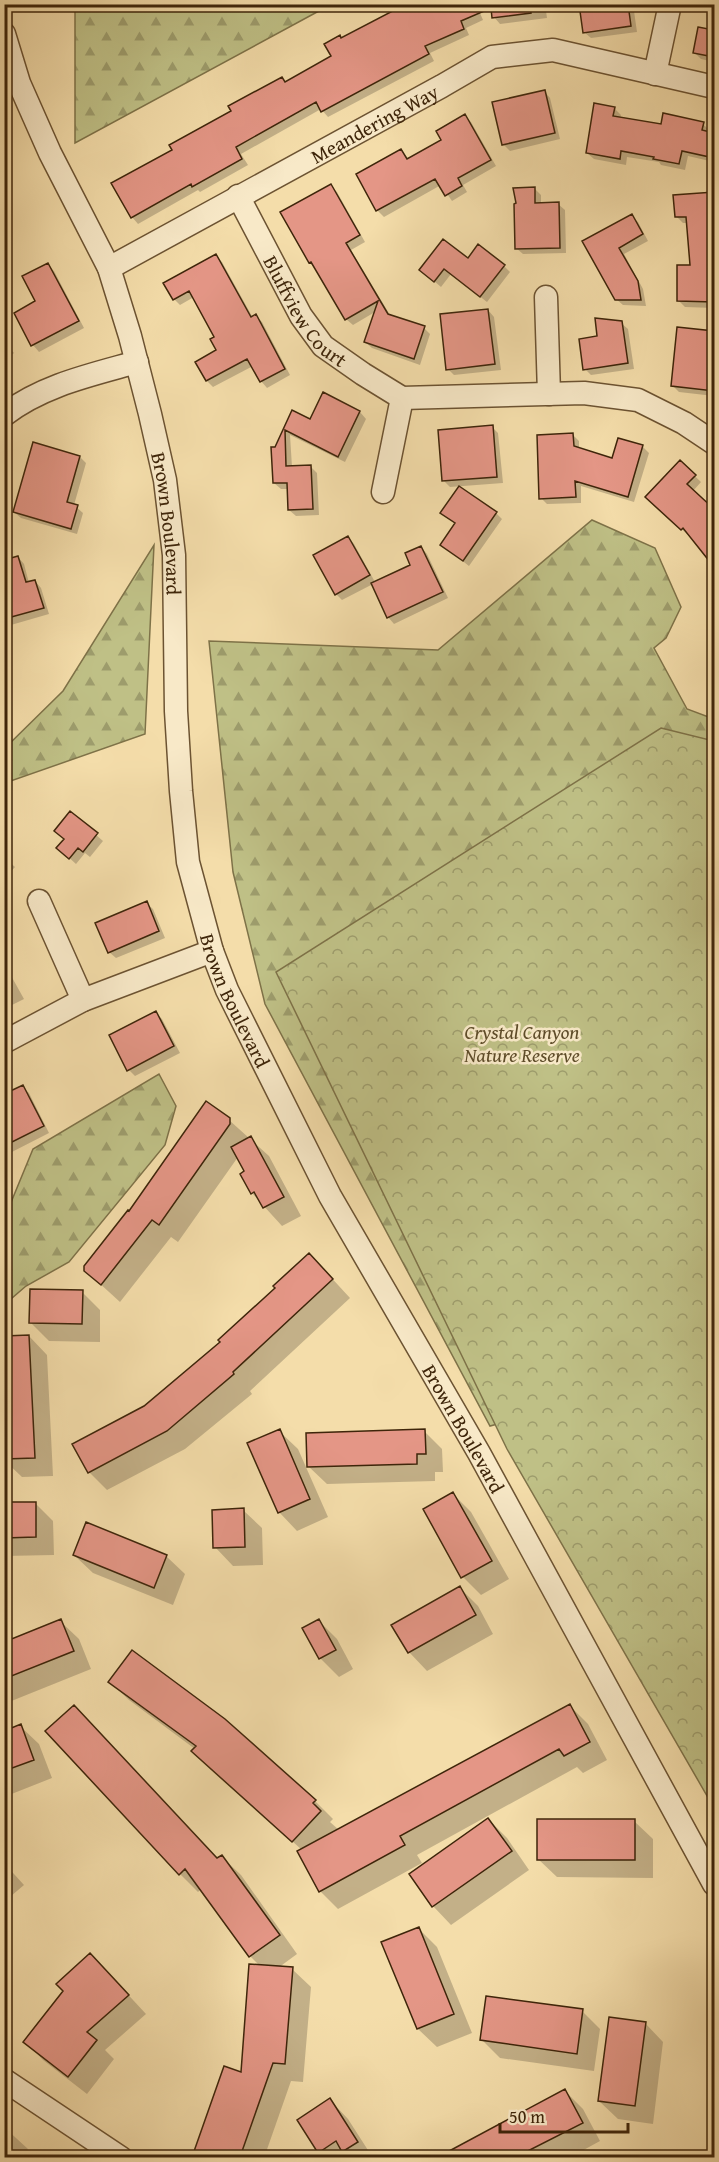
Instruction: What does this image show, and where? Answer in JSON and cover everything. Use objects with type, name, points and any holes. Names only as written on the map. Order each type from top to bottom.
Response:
[{"type":"street","points":[[655,75],[670,4]]},
{"type":"street","name":"Brown Boulevard","points":[[4,34],[19,83],[50,153],[109,268],[137,362],[165,480],[174,555],[176,711],[188,862],[212,951],[245,1029],[330,1196],[479,1453],[714,1884]]},
{"type":"street","name":"Meandering Way","points":[[109,268],[492,57],[553,50],[714,87]]},
{"type":"street","name":"Bluffview Court","points":[[238,196],[301,316],[323,346],[402,398]]},
{"type":"street","points":[[546,297],[549,394]]},
{"type":"street","points":[[4,415],[20,403],[62,383],[137,362]]},
{"type":"street","points":[[384,492],[402,398],[584,393],[638,400],[714,440]]},
{"type":"street","points":[[39,901],[83,1000]]},
{"type":"street","points":[[4,1042],[83,1000],[212,951]]},
{"type":"street","points":[[4,2080],[121,2157]]},
{"type":"green space","points":[[75,4],[330,5],[75,143]]},
{"type":"green space","name":"Crystal Canyon Nature Reserve","points":[[592,520],[655,548],[681,607],[666,638],[654,648],[687,709],[714,719],[714,1807],[611,1393],[490,1426],[265,1004],[233,872],[209,641],[438,650]]},
{"type":"green space","points":[[154,545],[145,734],[5,783],[5,748],[63,691]]},
{"type":"green space","name":"Crystal Canyon Nature Reserve","points":[[661,728],[714,741],[714,1808],[507,1449],[276,972]]},
{"type":"green space","points":[[159,1074],[176,1106],[165,1145],[69,1262],[26,1286],[5,1304],[5,1217],[33,1149]]},
{"type":"building","points":[[406,4],[530,4],[531,13],[492,18],[491,8],[461,21],[464,29],[425,46],[429,54],[321,112],[316,102],[236,147],[242,159],[192,187],[191,184],[131,218],[111,183],[172,150],[169,145],[231,111],[228,106],[282,77],[285,82],[331,56],[324,44],[340,35],[341,38]]},
{"type":"building","points":[[579,4],[628,4],[631,26],[583,33]]},
{"type":"building","points":[[698,27],[714,30],[714,57],[693,53]]},
{"type":"building","points":[[545,90],[555,133],[502,145],[492,102]]},
{"type":"building","points":[[594,103],[615,107],[613,116],[661,124],[663,113],[704,122],[702,130],[714,133],[714,158],[682,151],[679,164],[621,151],[620,159],[586,153]]},
{"type":"building","points":[[465,114],[491,160],[458,178],[462,186],[445,196],[435,179],[376,211],[356,174],[401,149],[407,159],[441,140],[436,131]]},
{"type":"building","points":[[331,184],[360,235],[346,243],[388,314],[425,326],[414,359],[364,342],[378,301],[345,320],[280,212]]},
{"type":"building","points":[[535,187],[535,203],[559,202],[560,248],[515,249],[514,204],[516,203],[513,188]]},
{"type":"building","points":[[714,192],[714,302],[677,301],[677,265],[690,265],[686,217],[675,217],[673,195]]},
{"type":"building","points":[[632,214],[643,234],[619,248],[638,281],[641,300],[615,300],[582,241]]},
{"type":"building","points":[[443,239],[468,258],[478,244],[505,265],[480,297],[444,269],[434,282],[419,270]]},
{"type":"building","points":[[216,254],[251,317],[256,314],[285,369],[260,382],[247,359],[206,381],[195,362],[216,350],[210,339],[214,337],[189,291],[173,300],[163,283]]},
{"type":"building","points":[[48,263],[79,321],[31,346],[14,313],[35,301],[22,276]]},
{"type":"building","points":[[488,309],[495,364],[446,370],[440,314]]},
{"type":"building","points":[[595,318],[622,321],[628,363],[583,370],[579,339],[597,336]]},
{"type":"building","points":[[677,327],[714,331],[714,391],[671,386]]},
{"type":"building","points":[[323,392],[360,411],[338,457],[285,430],[286,466],[311,465],[313,509],[288,510],[287,483],[273,483],[271,447],[275,447],[292,410],[310,419]]},
{"type":"building","points":[[493,425],[497,477],[442,481],[438,430]]},
{"type":"building","points":[[573,433],[574,446],[612,458],[618,438],[643,445],[628,497],[575,481],[576,497],[539,499],[537,435]]},
{"type":"building","points":[[33,442],[80,456],[67,502],[78,505],[71,529],[13,512]]},
{"type":"building","points":[[680,460],[696,475],[687,484],[714,509],[714,567],[683,528],[681,530],[645,497]]},
{"type":"building","points":[[459,486],[497,512],[463,561],[440,545],[455,523],[440,513]]},
{"type":"building","points":[[348,536],[370,575],[335,595],[313,555]]},
{"type":"building","points":[[421,546],[443,592],[387,618],[371,583],[410,565],[405,553]]},
{"type":"building","points":[[18,556],[26,582],[35,580],[44,608],[4,619],[4,560]]},
{"type":"building","points":[[70,811],[98,833],[83,852],[78,848],[69,859],[56,848],[64,839],[54,831]]},
{"type":"building","points":[[147,901],[159,931],[108,953],[95,923]]},
{"type":"building","points":[[156,1011],[174,1046],[127,1071],[109,1035]]},
{"type":"building","points":[[23,1085],[44,1126],[4,1146],[4,1094]]},
{"type":"building","points":[[206,1101],[230,1118],[230,1124],[159,1225],[152,1220],[101,1285],[84,1271],[84,1266],[129,1211]]},
{"type":"building","points":[[251,1136],[284,1197],[263,1208],[254,1192],[251,1194],[240,1174],[244,1171],[231,1147]]},
{"type":"building","points":[[309,1253],[333,1279],[233,1372],[234,1374],[167,1431],[88,1473],[72,1444],[144,1406],[220,1342],[218,1340],[275,1288],[273,1286]]},
{"type":"building","points":[[30,1289],[83,1290],[82,1324],[29,1323]]},
{"type":"building","points":[[29,1335],[35,1458],[4,1459],[4,1336]]},
{"type":"building","points":[[280,1429],[310,1499],[278,1513],[247,1443]]},
{"type":"building","points":[[425,1429],[426,1454],[417,1454],[417,1464],[307,1467],[306,1433]]},
{"type":"building","points":[[453,1492],[492,1561],[461,1578],[423,1509]]},
{"type":"building","points":[[4,1502],[36,1502],[36,1537],[4,1538]]},
{"type":"building","points":[[244,1508],[245,1547],[213,1548],[212,1510]]},
{"type":"building","points":[[86,1522],[167,1555],[154,1588],[73,1555]]},
{"type":"building","points":[[460,1586],[476,1615],[408,1653],[391,1625]]},
{"type":"building","points":[[61,1619],[74,1651],[4,1679],[4,1642]]},
{"type":"building","points":[[319,1619],[336,1650],[319,1659],[302,1628]]},
{"type":"building","points":[[132,1650],[225,1719],[316,1800],[313,1803],[321,1811],[292,1842],[191,1751],[196,1746],[108,1682]]},
{"type":"building","points":[[570,1704],[590,1742],[564,1756],[559,1749],[400,1836],[405,1845],[319,1892],[297,1851]]},
{"type":"building","points":[[74,1705],[217,1858],[222,1855],[280,1935],[249,1957],[185,1869],[179,1875],[45,1731]]},
{"type":"building","points":[[21,1724],[34,1760],[4,1771],[4,1731]]},
{"type":"building","points":[[488,1818],[512,1851],[432,1907],[409,1874]]},
{"type":"building","points":[[537,1819],[635,1819],[635,1860],[537,1860]]},
{"type":"building","points":[[419,1927],[454,2014],[417,2029],[381,1942]]},
{"type":"building","points":[[90,1953],[129,1995],[87,2032],[97,2040],[68,2077],[23,2042],[63,1991],[56,1984]]},
{"type":"building","points":[[249,1964],[293,1967],[285,2064],[273,2063],[240,2157],[192,2157],[224,2066],[241,2072]]},
{"type":"building","points":[[486,1996],[583,2009],[577,2054],[480,2040]]},
{"type":"building","points":[[609,2017],[646,2022],[635,2106],[598,2101]]},
{"type":"building","points":[[565,2089],[583,2123],[516,2157],[438,2157]]},
{"type":"building","points":[[330,2098],[358,2142],[342,2152],[336,2141],[318,2153],[297,2120]]}]
